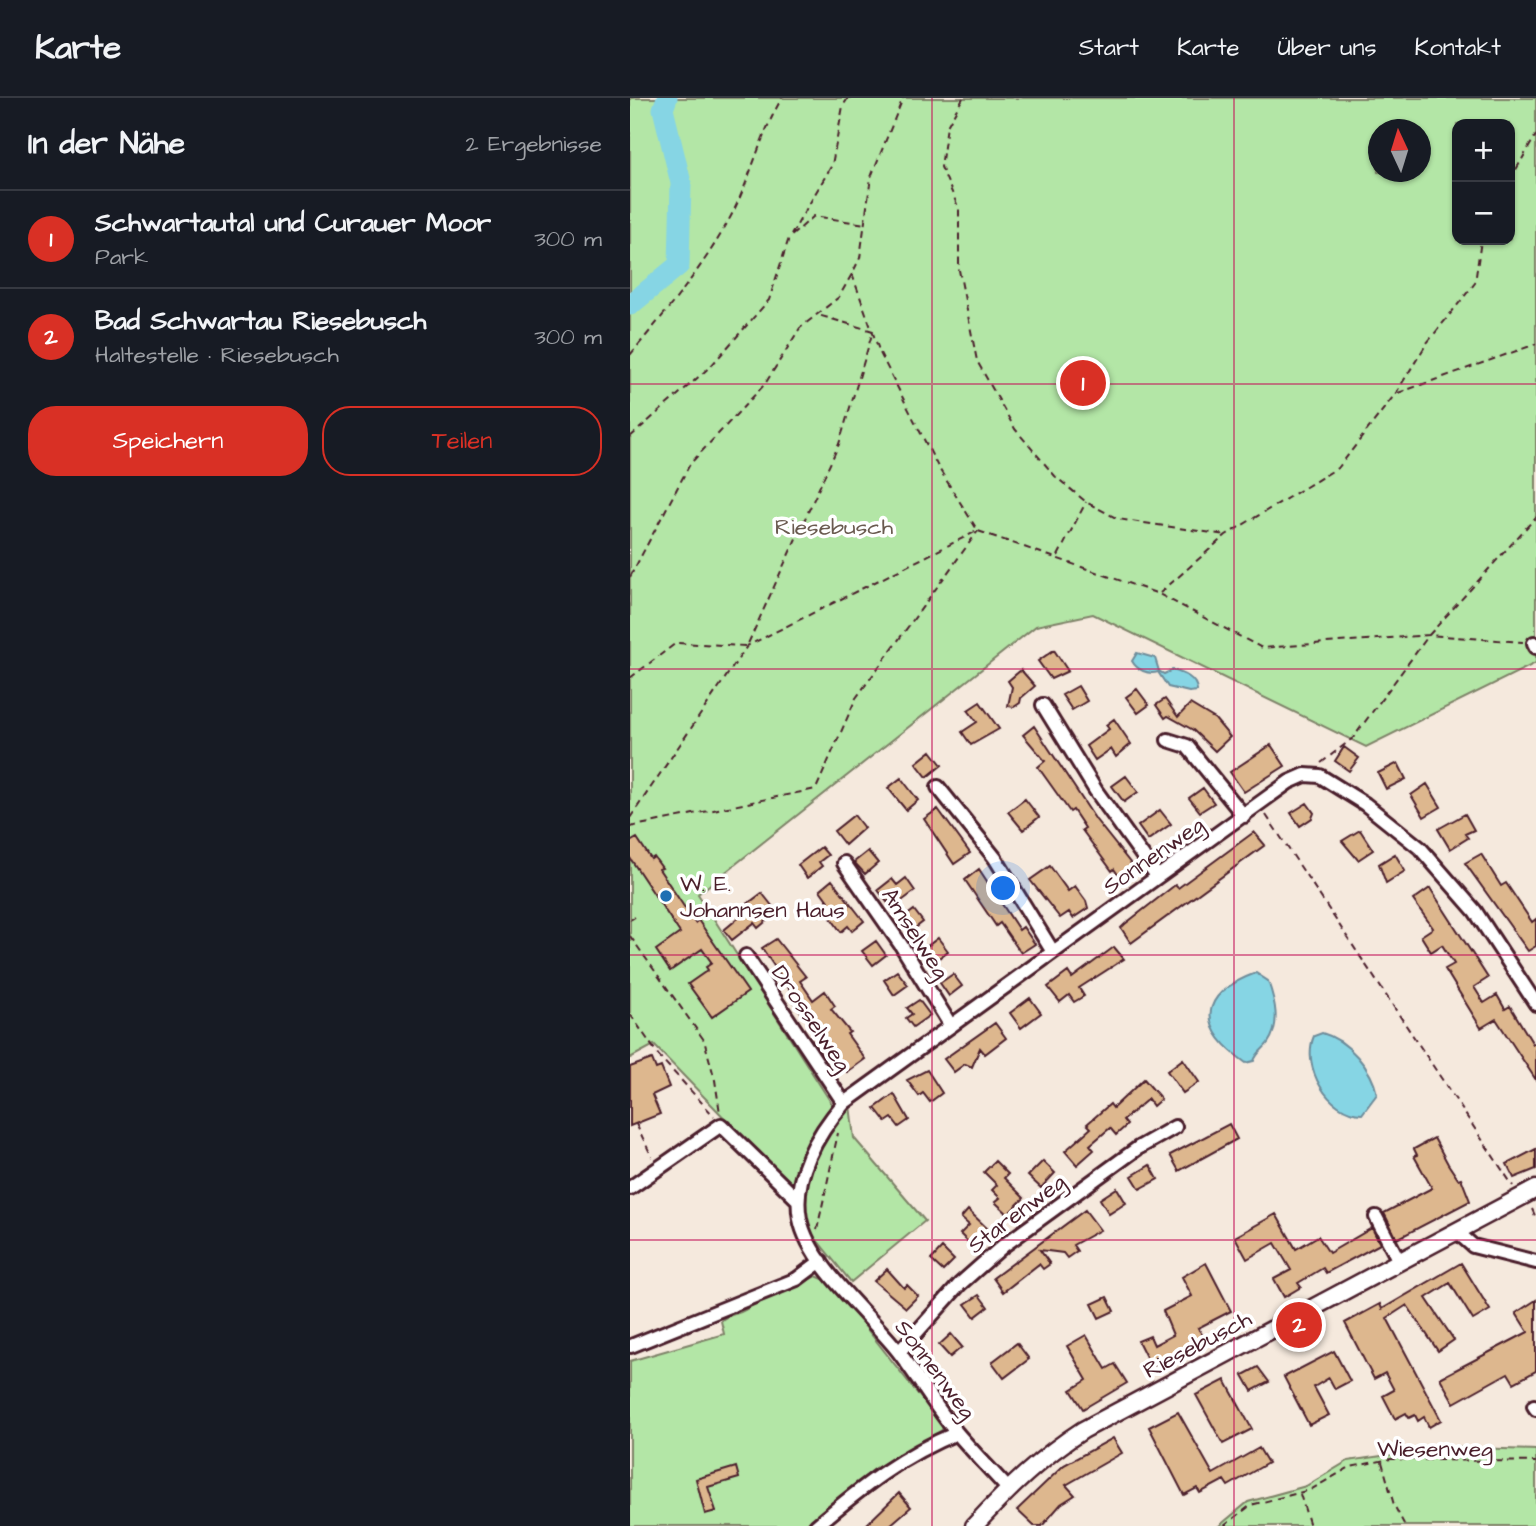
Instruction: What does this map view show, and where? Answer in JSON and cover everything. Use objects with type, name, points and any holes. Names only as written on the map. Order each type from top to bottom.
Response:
[{"type":"main road","name":"Riesebusch","points":[[974,1526],[1008,1489],[1045,1455],[1083,1430],[1536,1189]]},
{"type":"street","points":[[1044,705],[1096,791],[1157,876]]},
{"type":"street","points":[[1168,740],[1187,746],[1244,816]]},
{"type":"street","name":"Sonnenweg","points":[[1008,1489],[957,1433],[899,1352],[810,1247],[803,1231],[797,1199],[803,1171],[816,1143],[844,1103],[1258,804],[1289,782],[1305,775]]},
{"type":"street","points":[[1305,775],[1320,776],[1365,804],[1420,848],[1475,911],[1536,1004]]},
{"type":"street","points":[[938,787],[995,858],[1054,952]]},
{"type":"street","name":"Amselweg","points":[[844,863],[901,945],[951,1026]]},
{"type":"street","name":"Drosselweg","points":[[746,956],[844,1103]]},
{"type":"street","points":[[630,1188],[721,1125],[797,1199]]},
{"type":"street","name":"Starenweg","points":[[899,1352],[960,1284],[1003,1245],[1138,1148],[1175,1127]]},
{"type":"street","points":[[1376,1217],[1399,1261]]},
{"type":"street","points":[[1456,1231],[1473,1246],[1536,1262]]},
{"type":"street","points":[[631,1346],[797,1279],[821,1261]]},
{"type":"street","points":[[816,1526],[878,1474],[921,1447],[957,1433]]},
{"type":"path","points":[[630,355],[681,293],[731,216],[770,118],[782,98]]},
{"type":"path","points":[[630,437],[711,366],[769,300],[789,239],[832,165],[843,106],[848,98]]},
{"type":"path","points":[[630,577],[690,464],[765,384],[800,328],[839,297],[860,258],[871,177],[903,98]]},
{"type":"path","points":[[963,98],[947,126],[941,167],[959,209],[959,271],[977,361],[1015,429],[1055,476],[1086,502],[1118,519],[1226,535]]},
{"type":"path","points":[[1515,172],[1536,137]]},
{"type":"path","points":[[789,239],[814,216],[865,225]]},
{"type":"path","points":[[1159,594],[1226,535],[1339,467],[1396,393],[1427,343],[1475,284],[1480,245]]},
{"type":"path","points":[[852,274],[880,353],[938,467],[978,531],[1159,594],[1262,648],[1429,635],[1535,645]]},
{"type":"path","points":[[817,315],[873,331]]},
{"type":"path","points":[[630,818],[747,646],[839,444],[873,331]]},
{"type":"path","points":[[1396,393],[1536,344]]},
{"type":"path","points":[[1058,557],[1086,502]]},
{"type":"path","points":[[1305,775],[1353,738],[1429,635],[1536,517]]},
{"type":"path","points":[[630,678],[676,643],[747,646],[978,531]]},
{"type":"path","points":[[630,827],[816,789],[856,698],[978,531]]},
{"type":"path","points":[[1258,804],[1520,1197]]},
{"type":"path","points":[[630,920],[635,917]]},
{"type":"path","points":[[630,936],[704,1040],[715,1080],[721,1125]]},
{"type":"path","points":[[630,1014],[659,1056],[721,1125]]},
{"type":"path","points":[[636,1124],[660,1168]]},
{"type":"path","points":[[810,1247],[838,1129]]},
{"type":"path","points":[[1381,1461],[1394,1505],[1405,1526]]},
{"type":"path","name":"Wiesenweg","points":[[1224,1526],[1251,1505],[1310,1490],[1350,1466],[1381,1461],[1536,1462]]},
{"type":"path","points":[[1300,1492],[1310,1526]]},
{"type":"green space","name":"Riesebusch","points":[[630,98],[1536,98],[1536,663],[1366,747],[1093,614],[1036,626],[698,894],[832,1104],[810,1140],[792,1188],[654,1045],[630,1058]]},
{"type":"green space","points":[[850,1105],[854,1138],[925,1221],[851,1282],[817,1240],[811,1238],[802,1201],[802,1188],[810,1162],[824,1136]]},
{"type":"green space","points":[[816,1276],[830,1282],[943,1426],[942,1430],[873,1470],[808,1526],[630,1526],[630,1361],[724,1334],[721,1321],[723,1319]]},
{"type":"green space","points":[[1442,1447],[1536,1450],[1536,1526],[1219,1526],[1248,1502],[1306,1486],[1348,1461]]},
{"type":"water","points":[[1137,653],[1155,658],[1159,671],[1164,674],[1172,670],[1189,677],[1195,683],[1197,691],[1168,687],[1158,672],[1147,672],[1134,664],[1132,661]]},
{"type":"water","points":[[1256,973],[1268,981],[1275,1004],[1276,1020],[1268,1043],[1254,1061],[1246,1063],[1219,1038],[1210,1014],[1214,1002],[1222,992]]},
{"type":"water","points":[[1322,1033],[1350,1049],[1370,1075],[1377,1094],[1362,1114],[1338,1106],[1320,1086],[1311,1061],[1311,1048],[1314,1036]]},
{"type":"building","points":[[1054,650],[1068,671],[1051,679],[1038,661]]},
{"type":"building","points":[[1021,670],[1035,686],[1021,698],[1020,703],[1014,707],[1008,706],[1012,687],[1008,681]]},
{"type":"building","points":[[1078,686],[1087,701],[1072,710],[1062,695]]},
{"type":"building","points":[[1137,689],[1149,705],[1138,713],[1126,697]]},
{"type":"building","points":[[1165,699],[1178,717],[1190,704],[1215,719],[1230,737],[1215,751],[1193,730],[1168,716],[1165,718],[1156,705]]},
{"type":"building","points":[[980,702],[999,729],[971,745],[962,732],[977,722],[968,710]]},
{"type":"building","points":[[1114,719],[1131,744],[1116,757],[1111,749],[1095,760],[1086,746],[1109,729],[1106,725]]},
{"type":"building","points":[[1034,726],[1096,820],[1135,869],[1121,879],[1082,830],[1085,828],[1073,810],[1070,812],[1038,767],[1045,761],[1023,735]]},
{"type":"building","points":[[1271,745],[1285,766],[1244,792],[1230,772]]},
{"type":"building","points":[[1344,747],[1359,758],[1349,771],[1335,761]]},
{"type":"building","points":[[931,751],[942,765],[927,777],[916,763]]},
{"type":"building","points":[[1398,763],[1406,779],[1386,789],[1378,773]]},
{"type":"building","points":[[1126,776],[1138,792],[1124,802],[1112,786]]},
{"type":"building","points":[[901,778],[918,800],[906,810],[888,788]]},
{"type":"building","points":[[1427,784],[1441,807],[1424,817],[1411,795]]},
{"type":"building","points":[[1203,788],[1214,803],[1200,812],[1189,798]]},
{"type":"building","points":[[1025,799],[1039,817],[1023,830],[1008,812]]},
{"type":"building","points":[[1307,803],[1314,813],[1312,818],[1300,826],[1291,813]]},
{"type":"building","points":[[938,809],[970,853],[954,864],[924,819]]},
{"type":"building","points":[[1160,810],[1171,824],[1148,840],[1138,826]]},
{"type":"building","points":[[1465,814],[1474,830],[1465,834],[1468,838],[1450,849],[1438,829]]},
{"type":"building","points":[[854,815],[864,828],[845,845],[834,831]]},
{"type":"building","points":[[1360,830],[1373,850],[1358,860],[1342,841]]},
{"type":"building","points":[[1254,832],[1265,845],[1131,943],[1121,928],[1125,924],[1175,885],[1178,888]]},
{"type":"building","points":[[637,838],[651,859],[654,857],[662,868],[659,869],[695,923],[698,920],[748,992],[712,1017],[688,984],[708,970],[706,967],[712,963],[702,949],[670,971],[656,950],[680,933],[630,858],[630,842]]},
{"type":"building","points":[[821,847],[828,855],[819,862],[822,866],[807,878],[798,865]]},
{"type":"building","points":[[868,851],[878,863],[865,874],[854,862]]},
{"type":"building","points":[[1395,854],[1405,871],[1386,883],[1379,864]]},
{"type":"building","points":[[1481,854],[1501,886],[1506,883],[1532,922],[1536,919],[1536,946],[1528,951],[1465,863]]},
{"type":"building","points":[[1050,866],[1068,891],[1075,886],[1086,901],[1088,908],[1073,918],[1069,912],[1060,918],[1030,880]]},
{"type":"building","points":[[979,869],[1019,930],[1023,927],[1035,944],[1021,953],[1000,923],[996,926],[965,880]]},
{"type":"building","points":[[906,878],[915,891],[899,903],[894,897],[887,902],[878,890],[892,879],[897,885]]},
{"type":"building","points":[[832,880],[864,921],[852,931],[848,926],[841,932],[822,905],[828,901],[820,890]]},
{"type":"building","points":[[1430,888],[1488,978],[1474,987],[1484,1003],[1497,995],[1505,1009],[1510,1006],[1533,1044],[1536,1042],[1536,1080],[1496,1019],[1481,1028],[1445,969],[1454,964],[1442,945],[1431,952],[1421,936],[1433,928],[1413,900]]},
{"type":"building","points":[[762,893],[777,912],[758,928],[754,923],[732,940],[724,930],[749,909],[746,905]]},
{"type":"building","points":[[914,910],[923,922],[910,932],[901,920]]},
{"type":"building","points":[[938,938],[948,951],[931,964],[921,951]]},
{"type":"building","points":[[776,939],[806,977],[800,981],[813,1000],[825,991],[835,1006],[831,1009],[850,1032],[847,1034],[865,1059],[847,1072],[795,1004],[798,1002],[762,948]]},
{"type":"building","points":[[876,941],[886,955],[873,965],[862,951]]},
{"type":"building","points":[[1114,947],[1124,959],[1079,988],[1084,996],[1074,1002],[1069,995],[1060,1002],[1048,987],[1068,972],[1072,978]]},
{"type":"building","points":[[897,971],[908,985],[894,995],[884,980]]},
{"type":"building","points":[[953,974],[962,986],[949,996],[940,983]]},
{"type":"building","points":[[1030,998],[1041,1013],[1021,1028],[1010,1013]]},
{"type":"building","points":[[919,1000],[930,1015],[913,1027],[906,1018],[912,1014],[907,1008]]},
{"type":"building","points":[[995,1023],[1006,1038],[985,1054],[980,1048],[972,1067],[965,1064],[954,1072],[944,1059]]},
{"type":"building","points":[[652,1059],[656,1069],[661,1067],[669,1087],[652,1095],[660,1114],[630,1126],[630,1067]]},
{"type":"building","points":[[1183,1059],[1199,1082],[1183,1093],[1167,1071]]},
{"type":"building","points":[[927,1070],[942,1093],[930,1102],[923,1093],[919,1096],[907,1080]]},
{"type":"building","points":[[1144,1079],[1161,1099],[1153,1106],[1148,1099],[1123,1120],[1127,1125],[1116,1135],[1110,1128],[1090,1145],[1094,1150],[1077,1165],[1065,1151],[1091,1128],[1087,1124],[1110,1104],[1113,1108]]},
{"type":"building","points":[[894,1094],[909,1120],[899,1127],[892,1118],[886,1122],[875,1108]]},
{"type":"building","points":[[1229,1124],[1237,1139],[1179,1171],[1170,1155]]},
{"type":"building","points":[[1434,1138],[1458,1179],[1461,1178],[1470,1201],[1397,1239],[1384,1213],[1432,1188],[1414,1156],[1417,1155],[1414,1149]]},
{"type":"building","points":[[1536,1149],[1536,1169],[1514,1178],[1507,1164]]},
{"type":"building","points":[[995,1161],[1008,1174],[1004,1178],[1024,1198],[1008,1214],[995,1202],[1000,1198],[992,1190],[997,1185],[984,1172]]},
{"type":"building","points":[[1043,1161],[1055,1173],[1041,1188],[1028,1176]]},
{"type":"building","points":[[1150,1165],[1158,1179],[1140,1189],[1132,1176]]},
{"type":"building","points":[[1117,1188],[1126,1203],[1109,1214],[1100,1199]]},
{"type":"building","points":[[968,1210],[989,1230],[973,1247],[960,1234],[969,1225],[961,1218]]},
{"type":"building","points":[[1085,1210],[1100,1230],[1073,1245],[1077,1251],[1067,1258],[1063,1253],[1040,1250],[1050,1264],[1043,1269],[1039,1264],[1003,1292],[993,1278]]},
{"type":"building","points":[[1276,1214],[1296,1249],[1318,1236],[1329,1253],[1372,1228],[1380,1244],[1326,1273],[1323,1268],[1298,1283],[1301,1287],[1284,1297],[1274,1279],[1291,1270],[1275,1243],[1247,1259],[1235,1237]]},
{"type":"building","points":[[942,1248],[954,1260],[943,1271],[931,1260]]},
{"type":"building","points":[[1206,1263],[1231,1311],[1198,1328],[1205,1339],[1151,1367],[1138,1341],[1150,1336],[1154,1345],[1173,1335],[1163,1311],[1192,1296],[1182,1277]]},
{"type":"building","points":[[1461,1263],[1490,1310],[1473,1320],[1450,1283],[1426,1298],[1454,1340],[1438,1351],[1407,1305],[1387,1318],[1441,1420],[1429,1427],[1424,1417],[1418,1421],[1415,1415],[1409,1418],[1406,1413],[1395,1419],[1383,1396],[1394,1390],[1385,1373],[1374,1379],[1345,1323],[1380,1304],[1382,1309]]},
{"type":"building","points":[[887,1269],[904,1288],[907,1285],[918,1296],[906,1308],[874,1281]]},
{"type":"building","points":[[979,1295],[988,1307],[975,1317],[965,1304]]},
{"type":"building","points":[[1107,1297],[1114,1311],[1099,1318],[1092,1304]]},
{"type":"building","points":[[1536,1300],[1536,1371],[1514,1383],[1508,1373],[1454,1403],[1440,1378],[1528,1332],[1516,1313]]},
{"type":"building","points":[[951,1334],[962,1347],[950,1357],[939,1345]]},
{"type":"building","points":[[1086,1335],[1106,1369],[1115,1364],[1127,1383],[1083,1409],[1071,1390],[1087,1380],[1067,1346]]},
{"type":"building","points":[[1017,1343],[1029,1359],[1004,1378],[992,1362]]},
{"type":"building","points":[[1334,1351],[1350,1381],[1335,1389],[1329,1378],[1314,1387],[1329,1415],[1309,1425],[1284,1377]]},
{"type":"building","points":[[1258,1367],[1269,1382],[1252,1391],[1243,1375]]},
{"type":"building","points":[[1225,1380],[1252,1429],[1223,1444],[1196,1395]]},
{"type":"building","points":[[1178,1412],[1213,1474],[1259,1448],[1268,1463],[1228,1486],[1224,1480],[1200,1493],[1197,1488],[1184,1495],[1149,1427]]},
{"type":"building","points":[[1113,1438],[1122,1453],[1066,1485],[1075,1495],[1061,1504],[1042,1526],[1034,1526],[1017,1510],[1064,1465]]},
{"type":"building","points":[[736,1467],[739,1478],[708,1487],[716,1511],[705,1514],[696,1479]]},
{"type":"building","points":[[899,1493],[911,1507],[889,1526],[865,1526]]},
{"type":"waterway","points":[[630,305],[679,265],[681,183],[663,109],[667,98]]},
{"type":"place","name":"Schwartautal und Curauer Moor","points":[[1083,383]]},
{"type":"place","name":"W. E. Johannsen Haus","points":[[666,896]]},
{"type":"place","name":"Bad Schwartau Riesebusch","points":[[1299,1325]]}]
